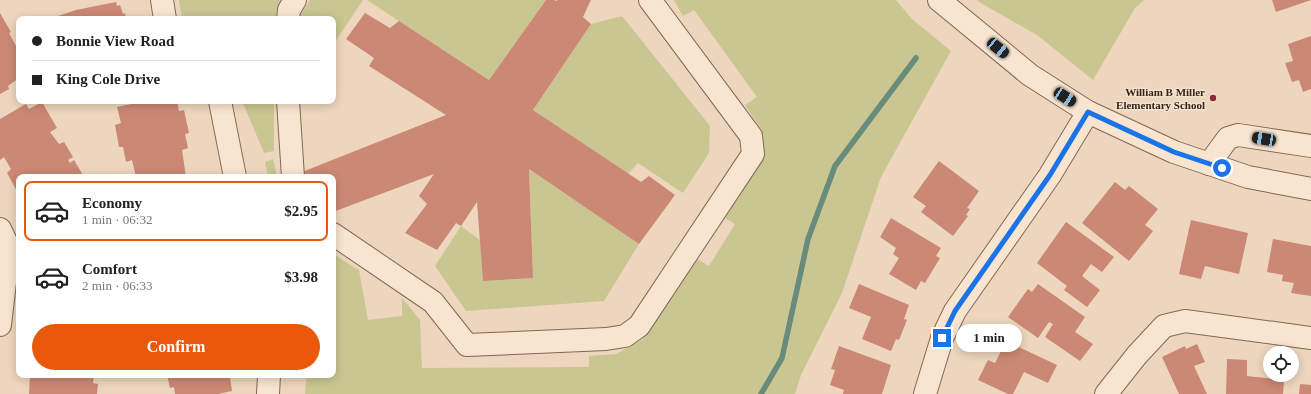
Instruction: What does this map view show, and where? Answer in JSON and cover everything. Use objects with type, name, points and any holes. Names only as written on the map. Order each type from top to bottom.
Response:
[{"type":"street","points":[[162,0],[165,16]]},
{"type":"street","points":[[288,16],[289,10],[295,0]]},
{"type":"street","points":[[336,236],[433,302],[467,345],[606,339],[625,336],[639,326],[753,154],[751,136],[650,0]]},
{"type":"street","points":[[938,0],[1030,75],[1088,112],[1174,152],[1248,177],[1311,189]]},
{"type":"street","points":[[221,104],[234,174]]},
{"type":"street","points":[[288,104],[293,174]]},
{"type":"street","points":[[925,394],[942,338],[955,311],[1050,175],[1088,112]]},
{"type":"street","points":[[1209,164],[1228,138],[1238,135],[1311,146]]},
{"type":"street","points":[[0,229],[9,248],[0,325]]},
{"type":"street","points":[[1106,394],[1137,355],[1164,326],[1185,321],[1311,338]]},
{"type":"street","points":[[268,394],[269,378]]},
{"type":"shaded area","points":[[179,0],[282,0],[276,16],[182,16]]},
{"type":"shaded area","points":[[310,0],[363,0],[336,40],[336,16],[300,16]]},
{"type":"shaded area","points":[[367,0],[546,0],[489,80]]},
{"type":"shaded area","points":[[674,0],[896,0],[912,19],[951,51],[881,177],[842,293],[801,375],[795,394],[305,394],[305,378],[336,378],[336,256],[359,270],[368,320],[402,316],[402,298],[420,320],[422,368],[589,367],[589,356],[616,354],[643,339],[697,259],[709,266],[735,224],[725,218],[761,157],[762,130],[745,105],[757,97],[694,10],[683,16]]},
{"type":"shaded area","points":[[977,0],[1144,0],[1135,8],[1093,80],[1037,35]]},
{"type":"shaded area","points":[[622,16],[710,126],[709,153],[683,193],[638,163],[628,174],[533,110],[591,24]]},
{"type":"shaded area","points":[[243,104],[274,104],[274,151],[264,153]]},
{"type":"shaded area","points":[[273,159],[276,174],[267,174],[265,162]]},
{"type":"shaded area","points":[[529,169],[639,244],[604,301],[466,311],[435,266],[461,226],[480,240],[483,281],[533,278]]},
{"type":"building","points":[[546,0],[591,0],[583,17],[591,24],[533,110],[641,182],[649,176],[675,195],[639,244],[529,169],[533,278],[483,281],[477,202],[461,226],[456,223],[437,250],[405,233],[427,204],[419,196],[434,174],[336,211],[336,174],[303,174],[302,172],[446,115],[369,66],[374,58],[346,39],[365,13],[390,28],[399,21],[489,80]]},
{"type":"building","points":[[1272,0],[1311,0],[1276,12]]},
{"type":"building","points":[[116,2],[117,6],[120,5],[123,14],[125,13],[126,16],[58,16],[76,10]]},
{"type":"building","points":[[0,13],[11,32],[9,33],[16,46],[16,80],[8,86],[9,89],[0,94]]},
{"type":"building","points":[[1311,36],[1311,89],[1303,92],[1299,80],[1292,82],[1285,63],[1293,61],[1288,44]]},
{"type":"building","points":[[26,104],[29,109],[38,104],[43,104],[57,128],[50,132],[59,144],[64,142],[73,157],[68,160],[70,163],[74,160],[82,174],[16,174],[16,190],[7,173],[11,169],[4,157],[0,160],[0,119]]},
{"type":"building","points":[[132,104],[178,104],[179,111],[184,110],[189,133],[185,134],[188,148],[182,150],[186,174],[135,174],[132,160],[126,162],[123,147],[119,147],[115,125],[121,123],[117,107]]},
{"type":"building","points":[[939,161],[979,191],[967,208],[970,209],[966,215],[968,216],[953,236],[921,212],[926,206],[913,197]]},
{"type":"building","points":[[1115,182],[1125,190],[1129,186],[1158,209],[1145,225],[1153,231],[1129,261],[1082,223]]},
{"type":"building","points":[[891,218],[941,248],[936,256],[940,258],[925,283],[921,281],[916,290],[889,274],[899,258],[893,254],[896,248],[880,237]]},
{"type":"building","points":[[1191,220],[1248,233],[1239,274],[1205,266],[1201,279],[1179,274]]},
{"type":"building","points":[[1066,222],[1114,257],[1102,272],[1091,264],[1082,276],[1100,290],[1087,307],[1064,290],[1067,286],[1037,263]]},
{"type":"building","points":[[1273,239],[1311,246],[1311,296],[1291,293],[1294,283],[1282,281],[1283,275],[1267,272]]},
{"type":"building","points":[[859,284],[909,305],[904,319],[907,320],[899,340],[896,339],[891,351],[862,339],[871,317],[849,308]]},
{"type":"building","points":[[1038,284],[1085,317],[1075,332],[1093,344],[1080,361],[1045,337],[1053,324],[1049,322],[1038,338],[1008,317],[1028,289],[1032,292]]},
{"type":"building","points":[[1006,341],[1057,365],[1048,383],[1024,372],[1013,394],[1008,394],[978,380],[988,360],[995,363]]},
{"type":"building","points":[[1197,344],[1205,362],[1194,366],[1207,394],[1179,394],[1162,357],[1185,346],[1186,349]]},
{"type":"building","points":[[839,346],[891,365],[882,394],[843,394],[844,390],[830,385],[835,370],[831,369]]},
{"type":"building","points":[[1227,359],[1247,360],[1247,376],[1263,378],[1263,382],[1284,382],[1283,394],[1226,394]]},
{"type":"building","points":[[30,378],[94,378],[93,383],[98,384],[97,394],[29,394]]},
{"type":"building","points":[[168,378],[230,378],[232,391],[218,394],[175,394],[174,387],[170,388]]},
{"type":"building","points":[[1300,384],[1311,385],[1311,394],[1299,394]]},
{"type":"waterway","points":[[761,394],[782,358],[808,239],[835,166],[916,58]]},
{"type":"place","name":"William B Miller Elementary School","points":[[1213,98]]},
{"type":"route","points":[[942,338],[955,311],[1050,175],[1088,112],[1174,152],[1222,168]]}]
